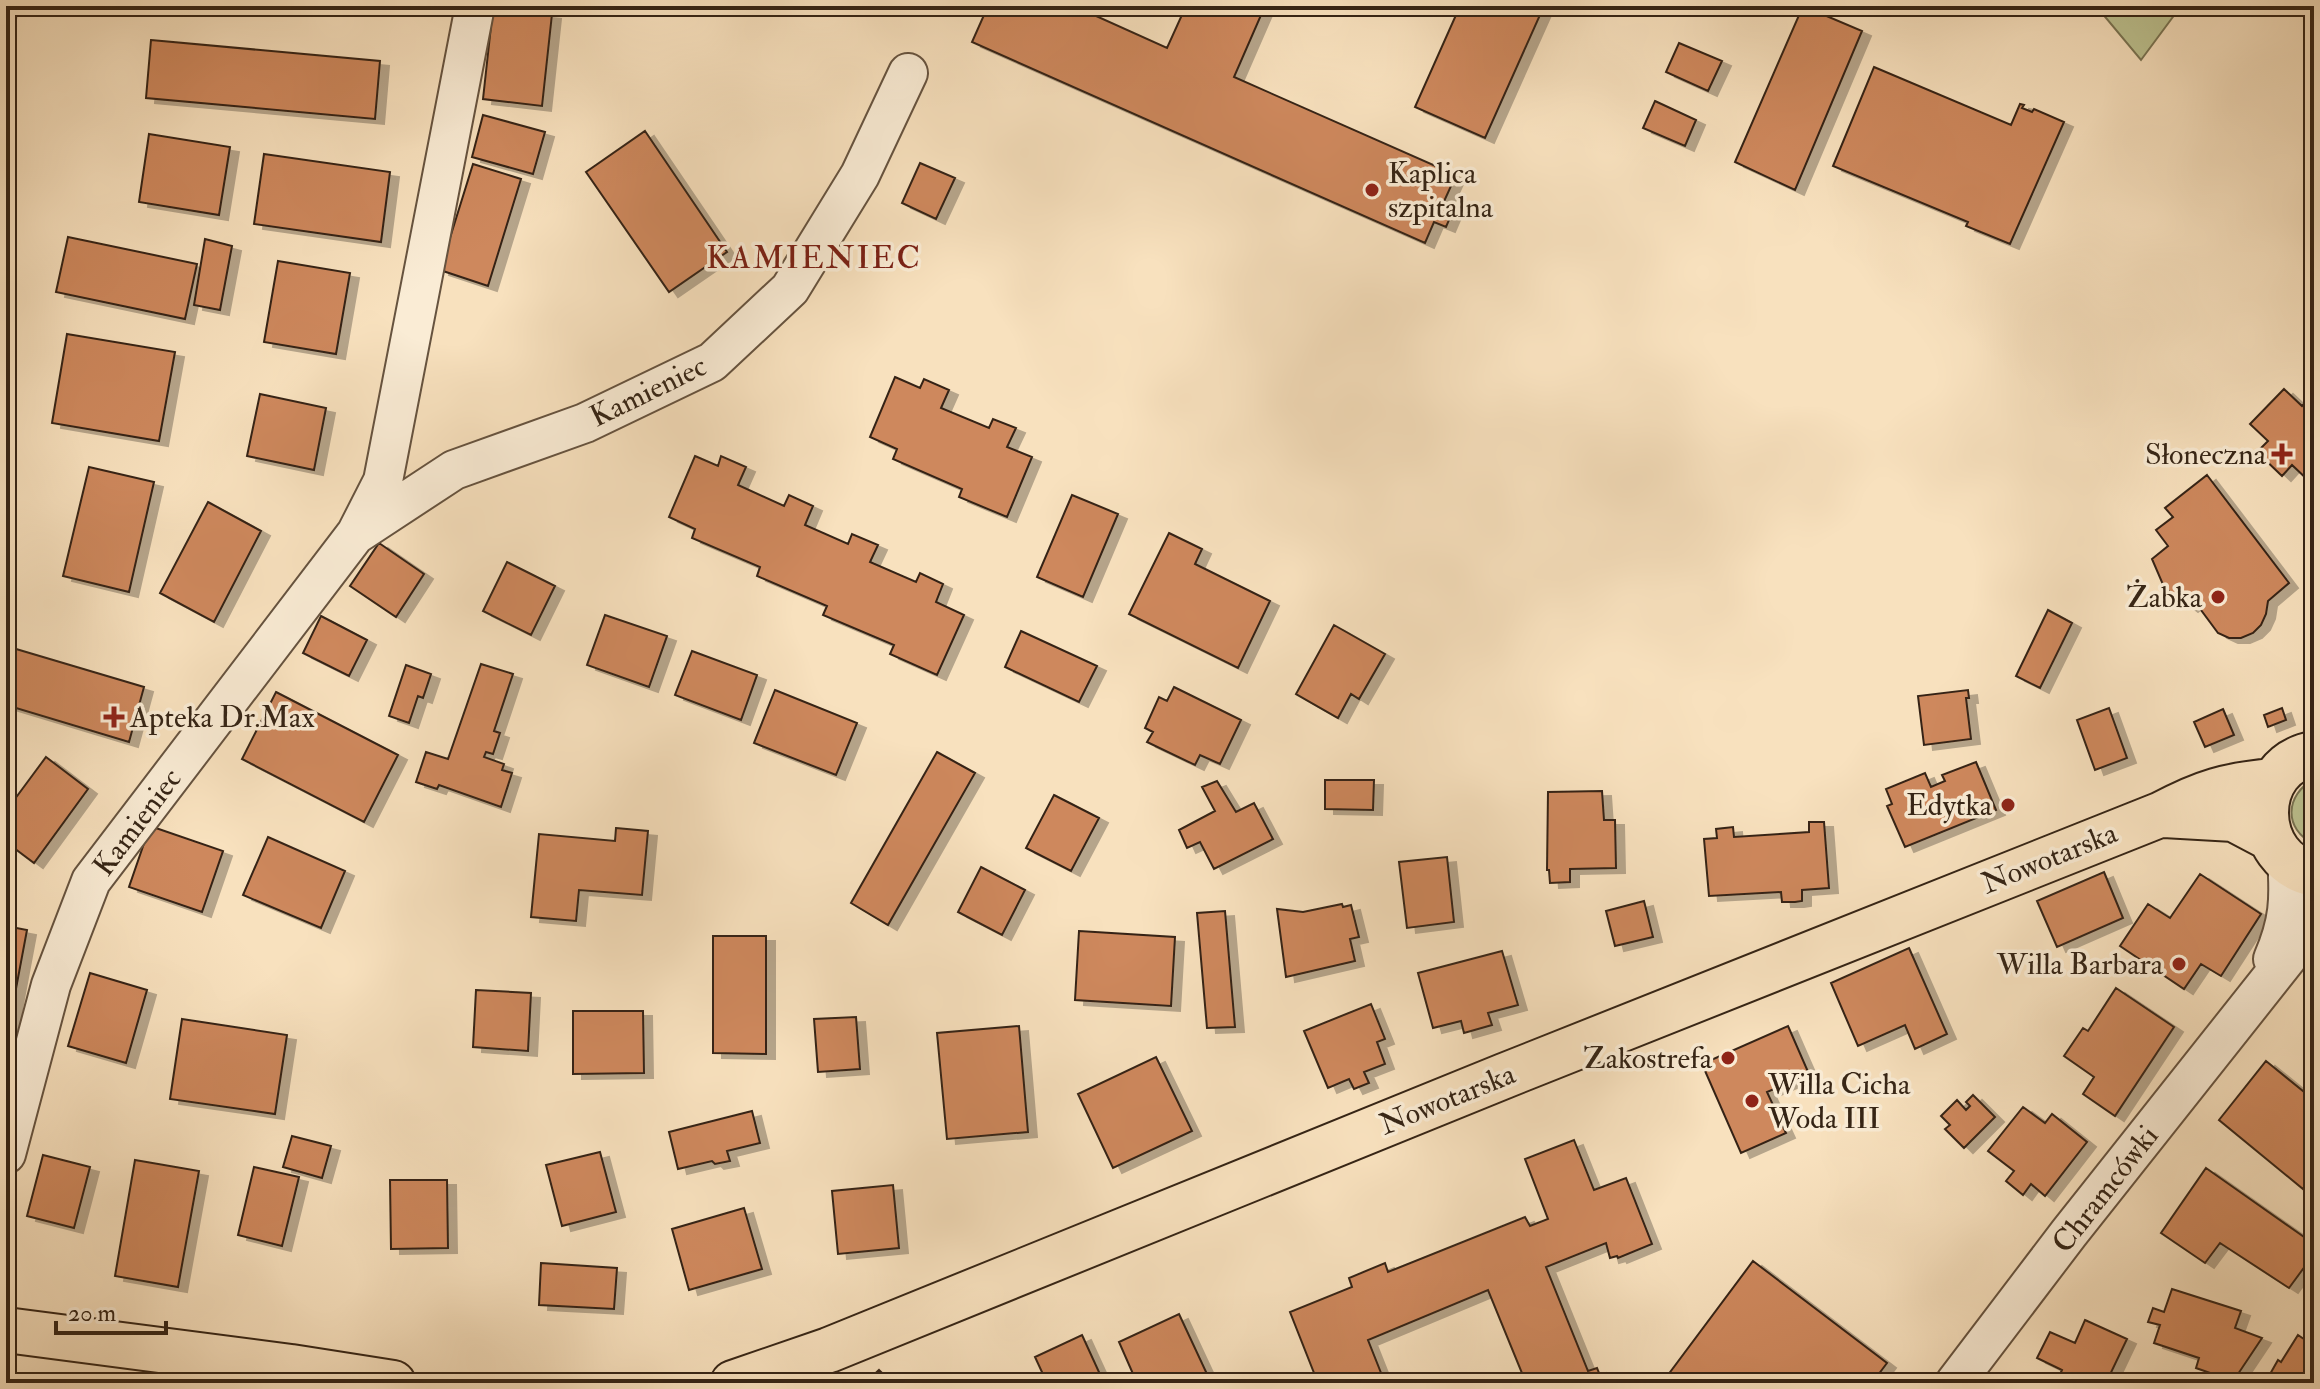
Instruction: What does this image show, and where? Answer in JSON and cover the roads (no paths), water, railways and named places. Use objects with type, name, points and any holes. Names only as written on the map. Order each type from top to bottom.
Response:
[{"type":"main road","points":[[2290,857],[2265,809],[2268,794],[2274,781],[2295,761],[2314,754]]},
{"type":"main road","name":"Nowotarska","points":[[733,1383],[844,1344],[1504,1076],[2162,814],[2196,796],[2234,784],[2274,781]]},
{"type":"main road","name":"Nowotarska","points":[[2162,814],[2234,819],[2290,857]]},
{"type":"main road","points":[[6,1330],[393,1383]]},
{"type":"street","name":"Kamieniec","points":[[6,1154],[51,985],[91,881],[355,535],[383,481],[475,6]]},
{"type":"street","name":"Kamieniec","points":[[355,535],[454,470],[585,423],[712,362],[790,289],[860,175],[908,73]]},
{"type":"street","name":"Chramcówki","points":[[2256,995],[2282,940],[2290,901],[2290,857]]},
{"type":"street","name":"Chramcówki","points":[[1955,1383],[2314,919]]},
{"type":"waterway","points":[[6,69],[13,6]]},
{"type":"place","name":"Kaplica szpitalna","points":[[1372,190]]},
{"type":"place","name":"Słoneczna","points":[[2282,454]]},
{"type":"place","name":"Żabka","points":[[2218,597]]},
{"type":"place","name":"Apteka Dr.Max","points":[[114,717]]},
{"type":"place","name":"Edytka","points":[[2008,805]]},
{"type":"place","name":"Willa Barbara","points":[[2179,964]]},
{"type":"place","name":"Zakostrefa","points":[[1728,1058]]},
{"type":"place","name":"Willa Cicha Woda III","points":[[1752,1101]]},
{"type":"district","name":"KAMIENIEC","points":[[814,257]]}]
